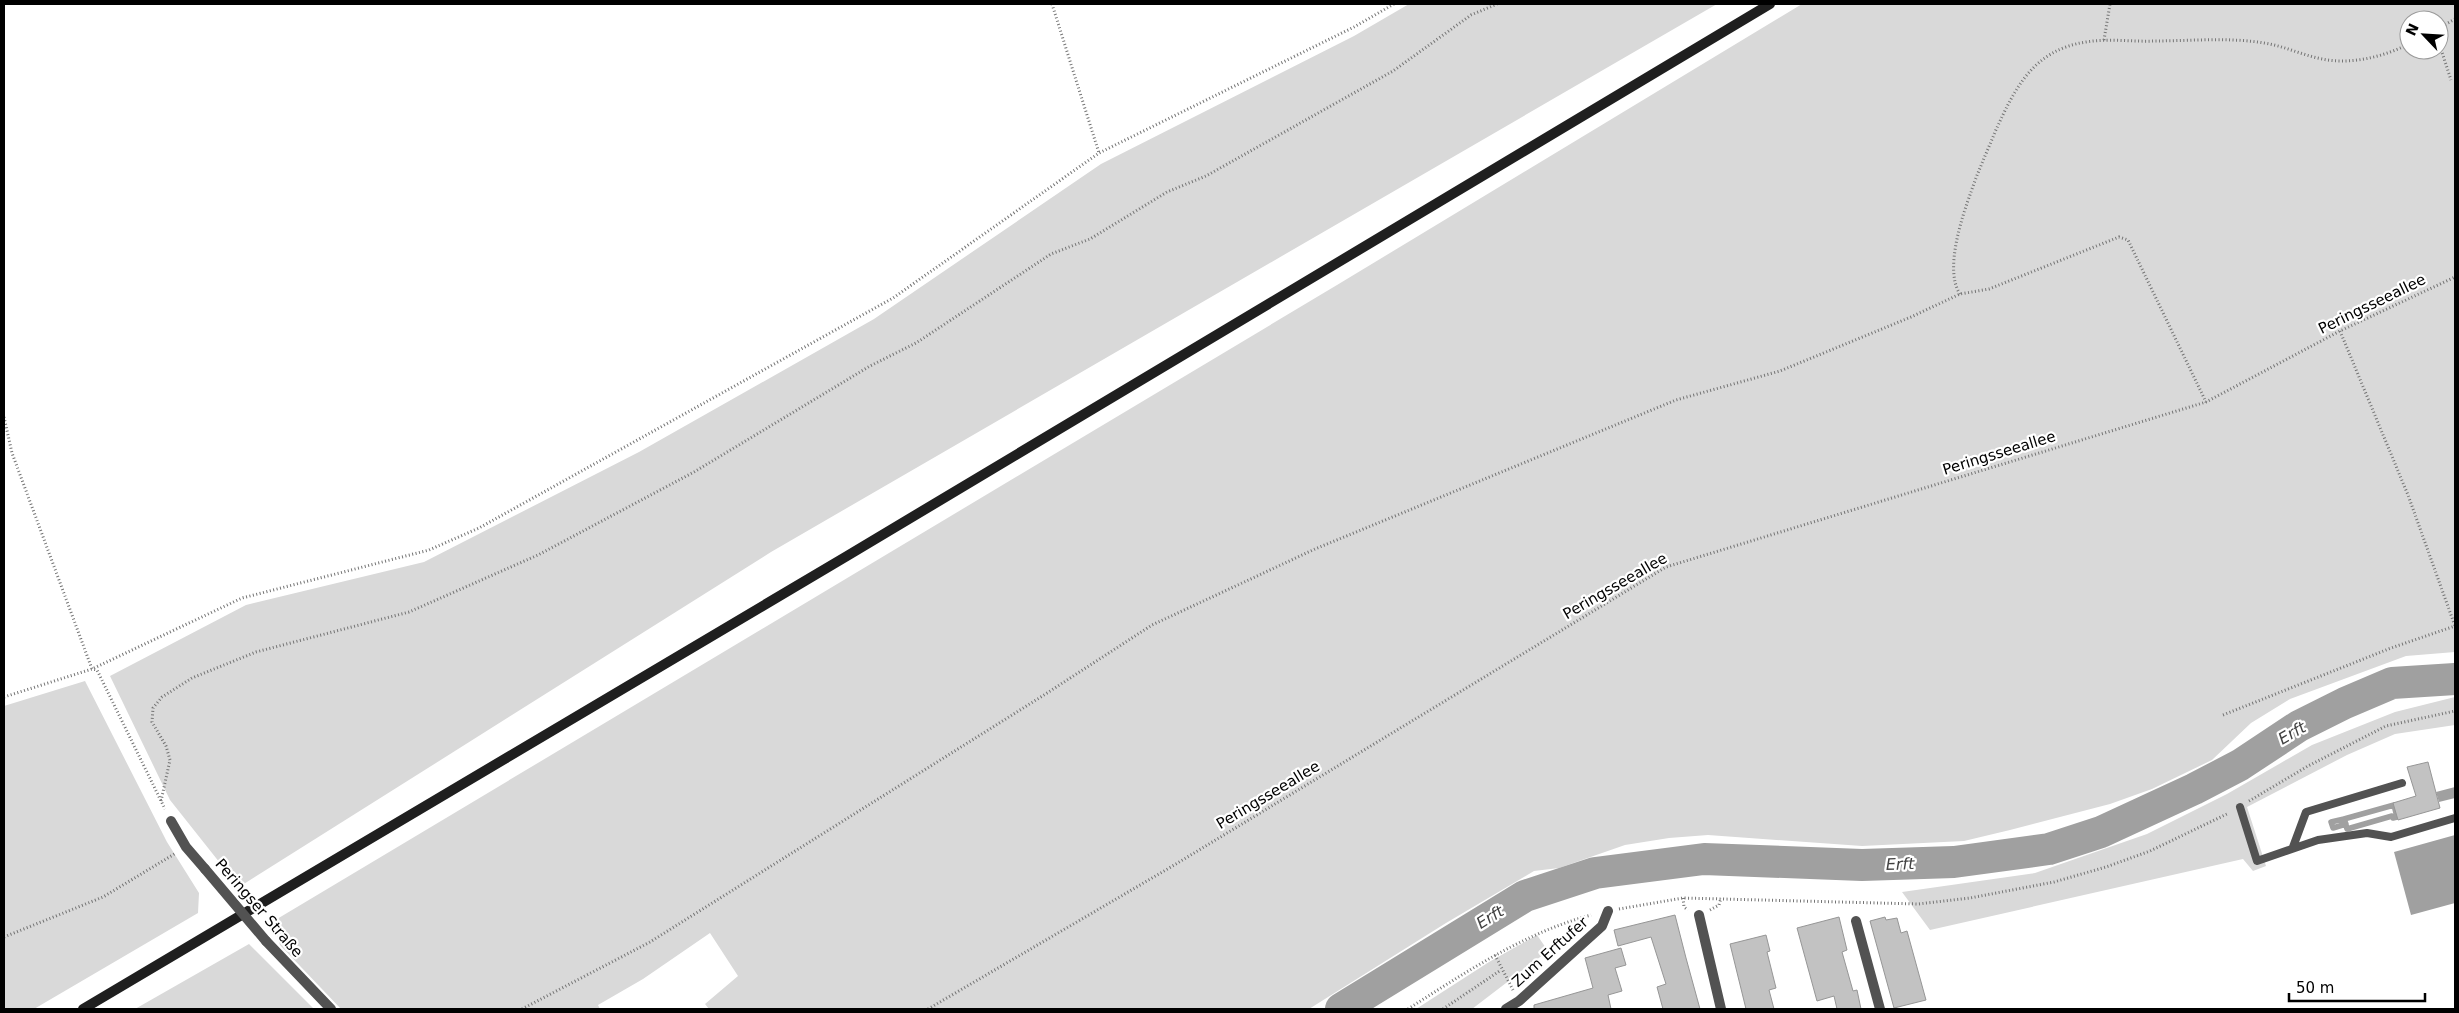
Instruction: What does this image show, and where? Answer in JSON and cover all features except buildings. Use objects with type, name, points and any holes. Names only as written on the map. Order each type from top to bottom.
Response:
[{"type":"main road","points":[[82,1009],[856,551],[1770,4]]},
{"type":"street","name":"Peringser Straße","points":[[171,821],[186,847],[266,941],[331,1009]]},
{"type":"street","name":"Zum Erftufer","points":[[1506,1009],[1519,1001],[1602,926],[1608,911]]},
{"type":"street","points":[[1698,915],[1722,1009]]},
{"type":"street","points":[[1856,921],[1880,1009]]},
{"type":"lane","points":[[2294,847],[2306,812],[2402,783]]},
{"type":"lane","points":[[2240,807],[2257,861],[2318,840],[2367,833],[2391,838],[2455,818]]},
{"type":"path","points":[[1052,4],[1099,153]]},
{"type":"path","points":[[4,697],[92,668],[242,598],[429,550],[479,528],[893,298],[1099,153],[1354,27],[1394,4]]},
{"type":"path","points":[[161,801],[170,760],[166,746],[152,722],[151,715],[153,708],[162,697],[192,678],[256,652],[409,612],[538,555],[694,472],[870,366],[916,343],[1051,254],[1090,239],[1167,192],[1206,176],[1393,71],[1471,15],[1497,4]]},
{"type":"path","points":[[2104,40],[2110,4]]},
{"type":"path","points":[[1960,294],[1953,276],[1958,235],[1966,206],[2013,94],[2024,76],[2052,53],[2085,42],[2104,40],[2247,41],[2286,47],[2324,60],[2349,62],[2399,49]]},
{"type":"path","points":[[2445,60],[2452,80]]},
{"type":"path","points":[[522,1009],[650,942],[1044,695],[1152,625],[1315,549],[1676,400],[1780,371],[1911,317],[1960,294],[1989,289],[2113,238],[2119,237],[2128,240],[2206,402]]},
{"type":"path","name":"Peringsseeallee","points":[[928,1009],[1176,864],[1666,567],[2206,402],[2340,331],[2455,277]]},
{"type":"path","points":[[2222,715],[2391,648],[2455,626],[2408,495],[2340,331]]},
{"type":"path","points":[[4,417],[12,453],[92,668],[97,670],[171,821]]},
{"type":"path","points":[[1408,1009],[1495,955],[1540,932],[1608,911],[1683,898],[1918,904],[1970,898],[2054,882],[2106,867],[2150,851],[2240,807],[2308,766],[2386,726],[2455,711]]},
{"type":"path","points":[[4,937],[103,898],[186,847]]},
{"type":"path","points":[[1495,955],[1501,970],[1519,1001]]},
{"type":"path","points":[[1443,1009],[1501,970]]},
{"type":"shaded area","points":[[1409,4],[1717,4],[771,552],[239,887],[170,800],[110,676],[246,605],[424,562],[639,452],[874,319],[1101,164],[1354,36]]},
{"type":"shaded area","points":[[1802,4],[2455,4],[2455,652],[2406,656],[2290,699],[2251,723],[2212,760],[2152,789],[2110,804],[1964,841],[1862,846],[1708,835],[1669,838],[1625,845],[1559,868],[1534,871],[1446,923],[1309,1009],[709,1009],[705,1004],[738,976],[710,933],[643,979],[598,1005],[600,1009],[341,1009],[280,945],[272,922],[1337,285]]},
{"type":"shaded area","points":[[85,681],[167,842],[199,893],[198,913],[34,1009],[4,1009],[4,706]]},
{"type":"shaded area","points":[[2455,697],[2455,725],[2395,734],[2347,755],[2247,807],[2266,866],[2253,871],[2243,859],[1930,930],[1902,892],[2035,873],[2147,834],[2227,794],[2312,745],[2395,712]]},
{"type":"shaded area","points":[[2455,787],[2455,798],[2439,802],[2436,792]]},
{"type":"shaded area","points":[[2455,835],[2455,903],[2411,915],[2394,852]]},
{"type":"shaded area","points":[[1537,935],[1548,951],[1472,1009],[1416,1009],[1489,962]]},
{"type":"shaded area","points":[[249,944],[314,1009],[135,1009]]},
{"type":"waterway","name":"Erft","points":[[1341,1009],[1525,896],[1595,873],[1704,859],[1862,865],[1954,862],[2049,849],[2101,832],[2194,789],[2240,765],[2299,726],[2345,703],[2392,683],[2455,679]]},
{"type":"waterway","points":[[2394,805],[2397,817],[2393,818],[2392,816],[2347,829],[2344,819],[2394,805]]},
{"type":"waterway","points":[[2344,819],[2346,824],[2333,828],[2331,822],[2344,819]]}]
